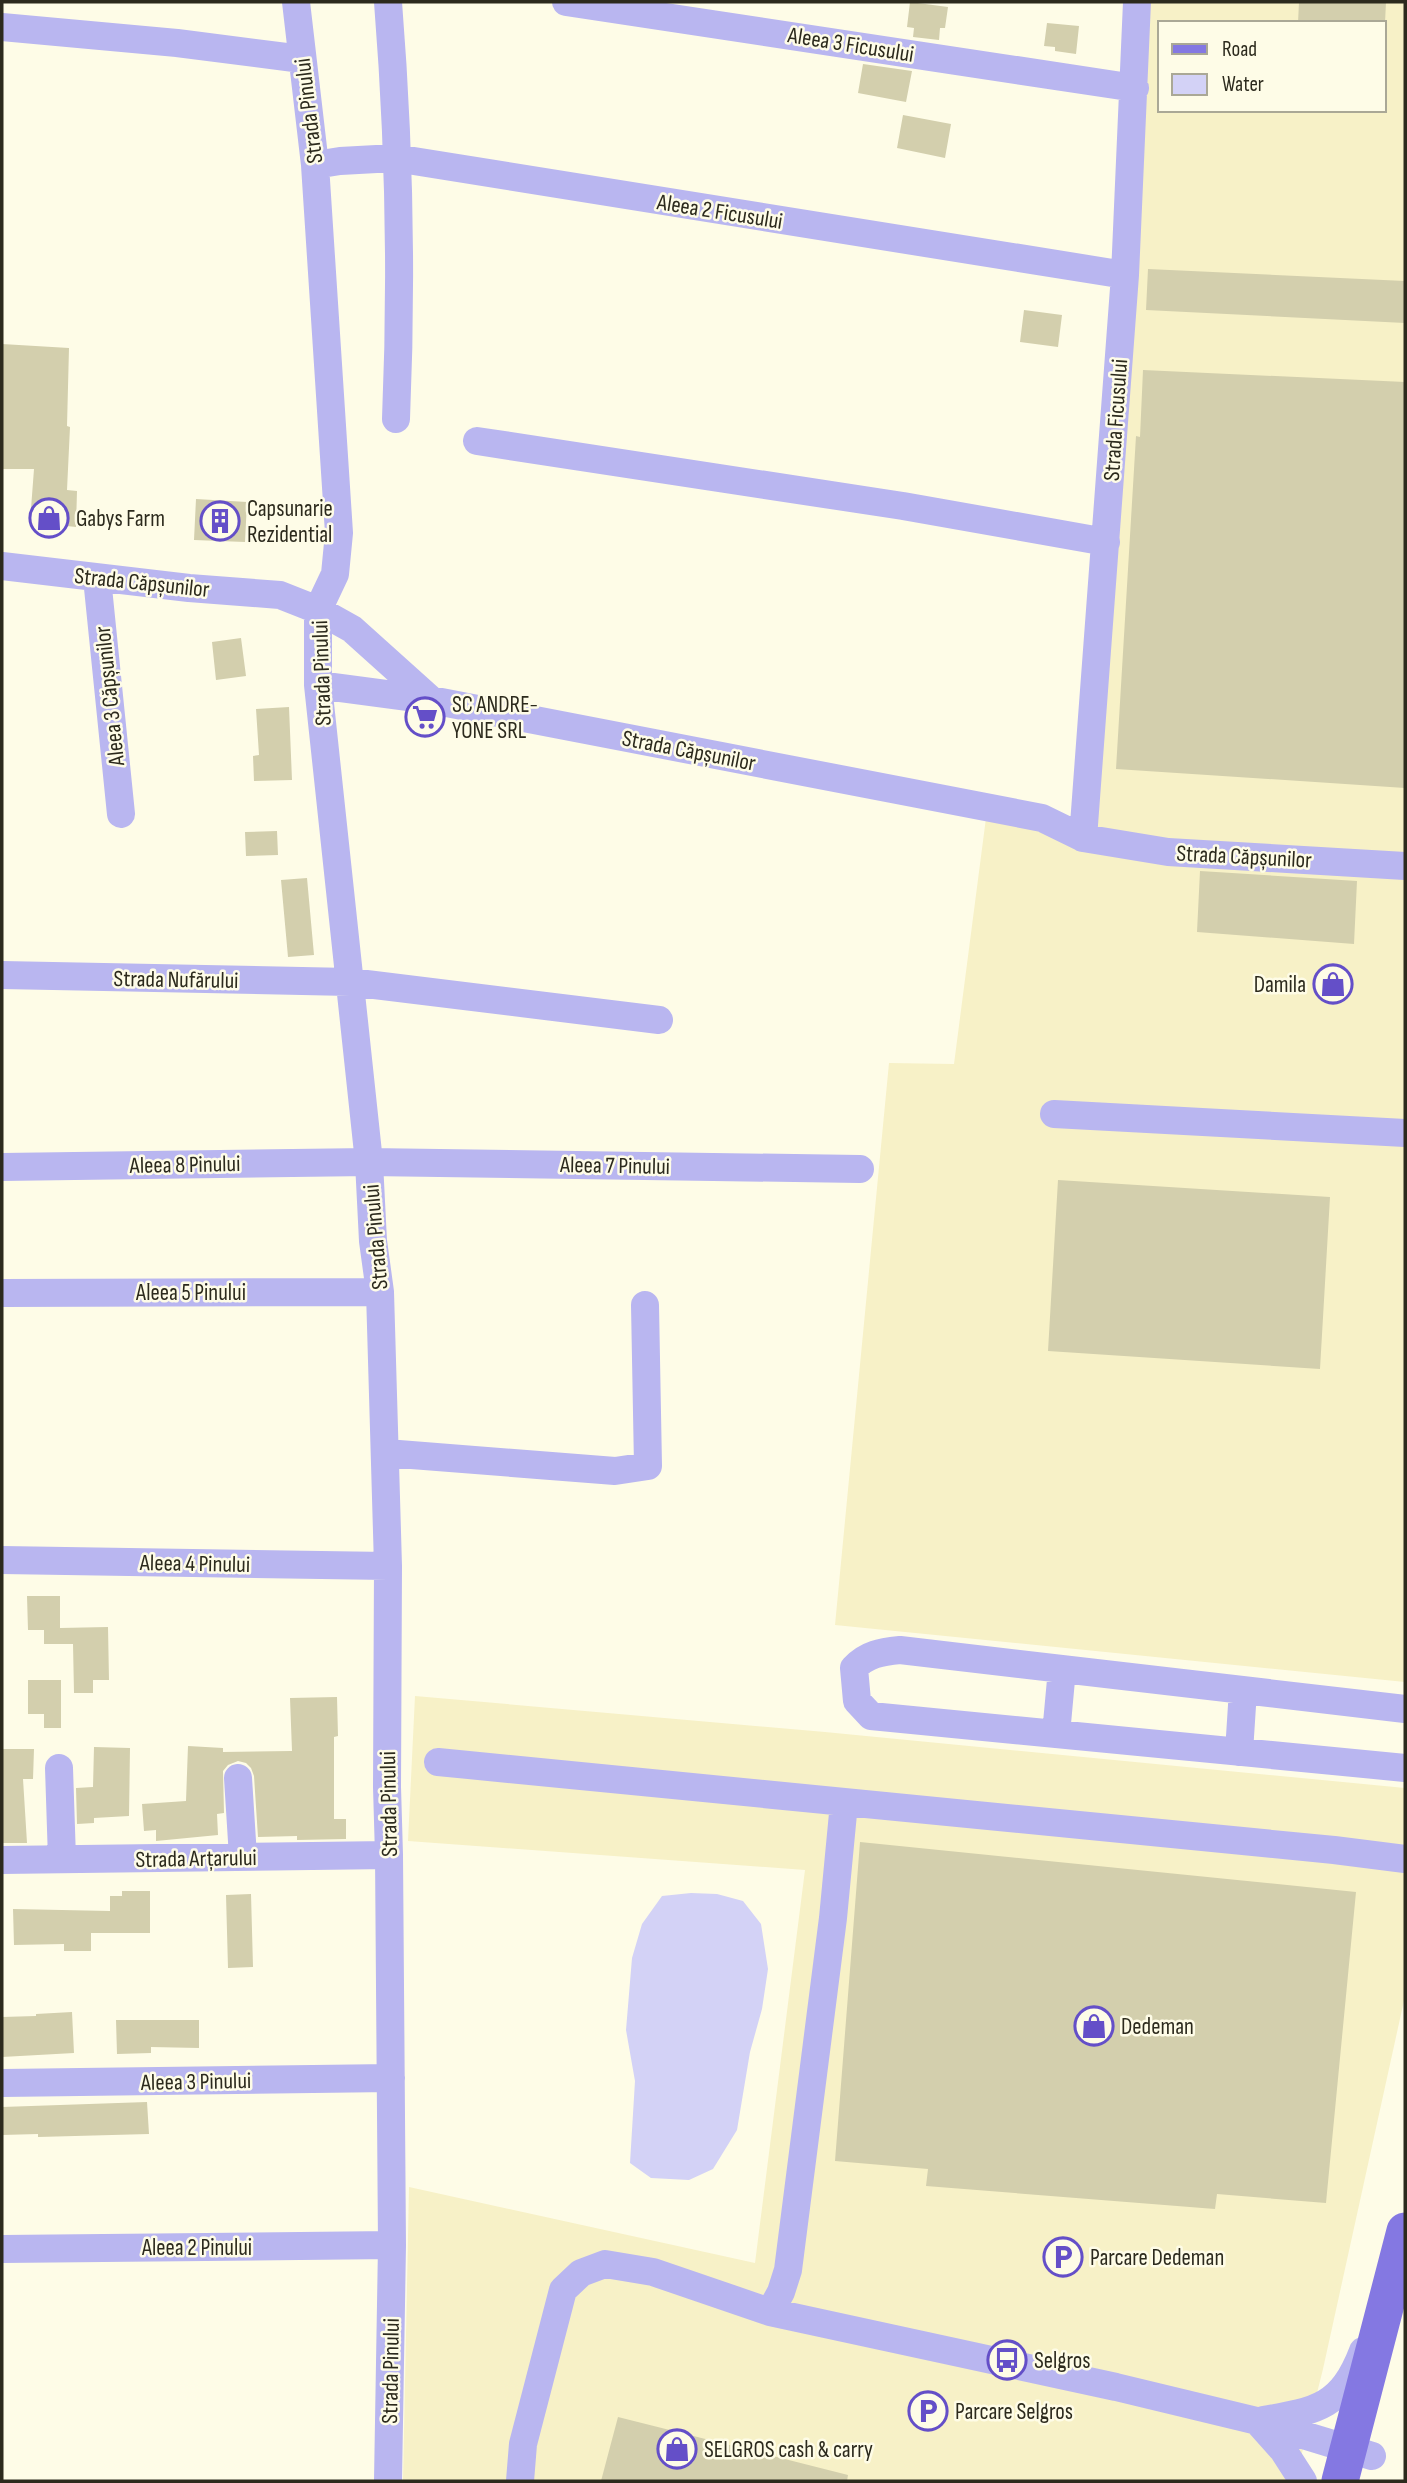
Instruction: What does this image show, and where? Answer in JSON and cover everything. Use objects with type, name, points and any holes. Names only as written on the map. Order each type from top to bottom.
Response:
[{"type":"main road","points":[[1357,2467],[1390,2282],[1405,2231]]},
{"type":"main road","points":[[1357,2467],[1405,2324]]},
{"type":"street","name":"Strada Pinului","points":[[296,2],[315,165],[339,533],[335,574],[318,610],[318,685],[369,1162],[373,1241],[380,1292],[388,1566],[387,1787],[392,2245],[388,2481]]},
{"type":"street","points":[[387,2],[392,56],[400,326],[396,419]]},
{"type":"street","name":"Aleea 3 Ficusului","points":[[566,2],[1135,88]]},
{"type":"street","name":"Strada Ficusului","points":[[1083,838],[1125,275],[1137,2]]},
{"type":"street","points":[[2,27],[177,43],[302,59]]},
{"type":"street","name":"Aleea 2 Ficusului","points":[[315,165],[395,158],[1125,275]]},
{"type":"street","points":[[477,441],[903,506],[1106,542]]},
{"type":"street","name":"Strada Căpșunilor","points":[[2,566],[280,595],[318,610],[352,629],[431,701],[1042,818],[1083,838],[1168,852],[1405,866]]},
{"type":"street","name":"Aleea 3 Căpșunilor","points":[[97,578],[121,814]]},
{"type":"street","points":[[318,685],[431,701]]},
{"type":"street","name":"Strada Nufărului","points":[[2,975],[350,982],[659,1020]]},
{"type":"street","points":[[1054,1114],[1405,1133]]},
{"type":"street","name":"Aleea 8 Pinului","points":[[2,1167],[369,1162]]},
{"type":"street","name":"Aleea 7 Pinului","points":[[369,1162],[860,1168]]},
{"type":"street","name":"Aleea 5 Pinului","points":[[2,1293],[380,1292]]},
{"type":"street","points":[[386,1454],[615,1471],[648,1466],[645,1305]]},
{"type":"street","name":"Aleea 4 Pinului","points":[[2,1560],[388,1566]]},
{"type":"street","points":[[1405,1709],[900,1650],[880,1652],[863,1658],[854,1668],[857,1701],[871,1716],[1405,1768]]},
{"type":"street","points":[[1056,1734],[1062,1669]]},
{"type":"street","points":[[1239,1752],[1243,1690]]},
{"type":"street","points":[[438,1762],[1405,1858]]},
{"type":"street","points":[[59,1768],[62,1859]]},
{"type":"street","points":[[238,1778],[243,1857]]},
{"type":"street","points":[[771,2312],[788,2270],[833,1917],[844,1803]]},
{"type":"street","name":"Strada Arțarului","points":[[2,1860],[389,1856]]},
{"type":"street","name":"Aleea 3 Pinului","points":[[2,2083],[391,2078]]},
{"type":"street","name":"Aleea 2 Pinului","points":[[2,2249],[392,2245]]},
{"type":"street","points":[[520,2481],[523,2444],[563,2290],[581,2273],[605,2264],[653,2272],[771,2312],[1116,2387],[1257,2421],[1357,2467]]},
{"type":"street","points":[[1257,2421],[1307,2412],[1321,2406],[1343,2388],[1353,2375],[1390,2282]]},
{"type":"street","points":[[1257,2421],[1283,2450],[1303,2481]]},
{"type":"shaded area","points":[[1150,2],[1405,2],[1405,1682],[835,1625],[889,1063],[954,1064],[986,818],[1095,834]]},
{"type":"shaded area","points":[[415,1696],[1405,1788],[1405,1996],[1323,2369],[1295,2481],[403,2481],[409,2187],[755,2263],[805,1870],[408,1841]]},
{"type":"water","points":[[717,1894],[743,1901],[761,1924],[768,1969],[737,2130],[713,2169],[689,2180],[651,2178],[630,2163],[635,2081],[626,2030],[632,1958],[642,1924],[662,1896]]},
{"type":"building","points":[[910,2],[948,7],[945,28],[940,28],[939,40],[913,37],[914,28],[907,27]]},
{"type":"building","points":[[1299,2],[1386,2],[1385,21],[1298,21]]},
{"type":"building","points":[[1047,23],[1079,26],[1076,54],[1055,51],[1055,47],[1044,46]]},
{"type":"building","points":[[863,64],[912,71],[906,102],[858,93]]},
{"type":"building","points":[[903,115],[951,124],[945,158],[897,148]]},
{"type":"building","points":[[1148,269],[1405,281],[1405,323],[1146,310]]},
{"type":"building","points":[[1024,310],[1062,315],[1058,347],[1020,342]]},
{"type":"building","points":[[2,344],[69,348],[67,426],[70,427],[67,490],[77,491],[76,527],[30,522],[34,469],[2,469]]},
{"type":"building","points":[[1143,370],[1405,382],[1405,788],[1116,769],[1136,436],[1140,437]]},
{"type":"building","name":"Capsunarie Rezidential","points":[[196,499],[247,502],[245,542],[194,540]]},
{"type":"building","points":[[241,638],[246,676],[216,680],[212,642]]},
{"type":"building","points":[[289,707],[292,780],[254,781],[253,756],[259,755],[256,709]]},
{"type":"building","points":[[277,831],[278,855],[246,856],[245,832]]},
{"type":"building","points":[[1200,871],[1357,881],[1354,944],[1197,932]]},
{"type":"building","points":[[307,878],[314,955],[288,957],[281,880]]},
{"type":"building","points":[[1058,1180],[1330,1197],[1320,1369],[1048,1351]]},
{"type":"building","points":[[27,1596],[60,1596],[60,1628],[108,1627],[109,1680],[93,1680],[93,1693],[74,1693],[73,1644],[44,1644],[44,1630],[28,1630]]},
{"type":"building","points":[[28,1680],[61,1680],[61,1728],[44,1728],[44,1714],[28,1714]]},
{"type":"building","points":[[337,1697],[334,1819],[346,1819],[346,1839],[297,1840],[297,1836],[258,1837],[254,1776],[246,1763],[238,1761],[228,1765],[223,1771],[224,1813],[217,1814],[218,1835],[156,1841],[156,1830],[144,1831],[142,1804],[186,1801],[188,1746],[223,1748],[223,1752],[292,1751],[290,1698]]},
{"type":"building","points":[[94,1747],[130,1748],[129,1816],[94,1818],[94,1823],[77,1824],[76,1788],[93,1787]]},
{"type":"building","points":[[2,1749],[34,1749],[33,1779],[23,1779],[27,1843],[2,1843]]},
{"type":"building","name":"Dedeman","points":[[860,1842],[1356,1892],[1326,2203],[1217,2194],[1215,2209],[926,2186],[928,2169],[835,2161]]},
{"type":"building","points":[[122,1891],[150,1891],[150,1933],[91,1933],[91,1951],[64,1951],[64,1944],[14,1945],[13,1909],[110,1911],[110,1896],[122,1896]]},
{"type":"building","points":[[251,1894],[253,1967],[228,1968],[226,1895]]},
{"type":"building","points":[[72,2012],[74,2053],[2,2057],[2,2017]]},
{"type":"building","points":[[116,2020],[199,2020],[199,2048],[151,2047],[151,2053],[117,2054]]},
{"type":"building","points":[[147,2102],[149,2134],[38,2137],[38,2134],[2,2135],[2,2107]]},
{"type":"building","name":"SELGROS cash & carry","points":[[618,2417],[848,2475],[847,2481],[601,2481]]},
{"type":"place","name":"Gabys Farm","points":[[49,518]]},
{"type":"place","name":"Capsunarie Rezidential","points":[[220,521]]},
{"type":"place","name":"SC ANDRE- YONE SRL","points":[[425,717]]},
{"type":"place","name":"Damila","points":[[1333,984]]},
{"type":"place","name":"Dedeman","points":[[1094,2026]]},
{"type":"place","name":"Parcare Dedeman","points":[[1063,2257]]},
{"type":"place","name":"Selgros","points":[[1007,2360]]},
{"type":"place","name":"Parcare Selgros","points":[[928,2411]]},
{"type":"place","name":"SELGROS cash & carry","points":[[677,2449]]}]
